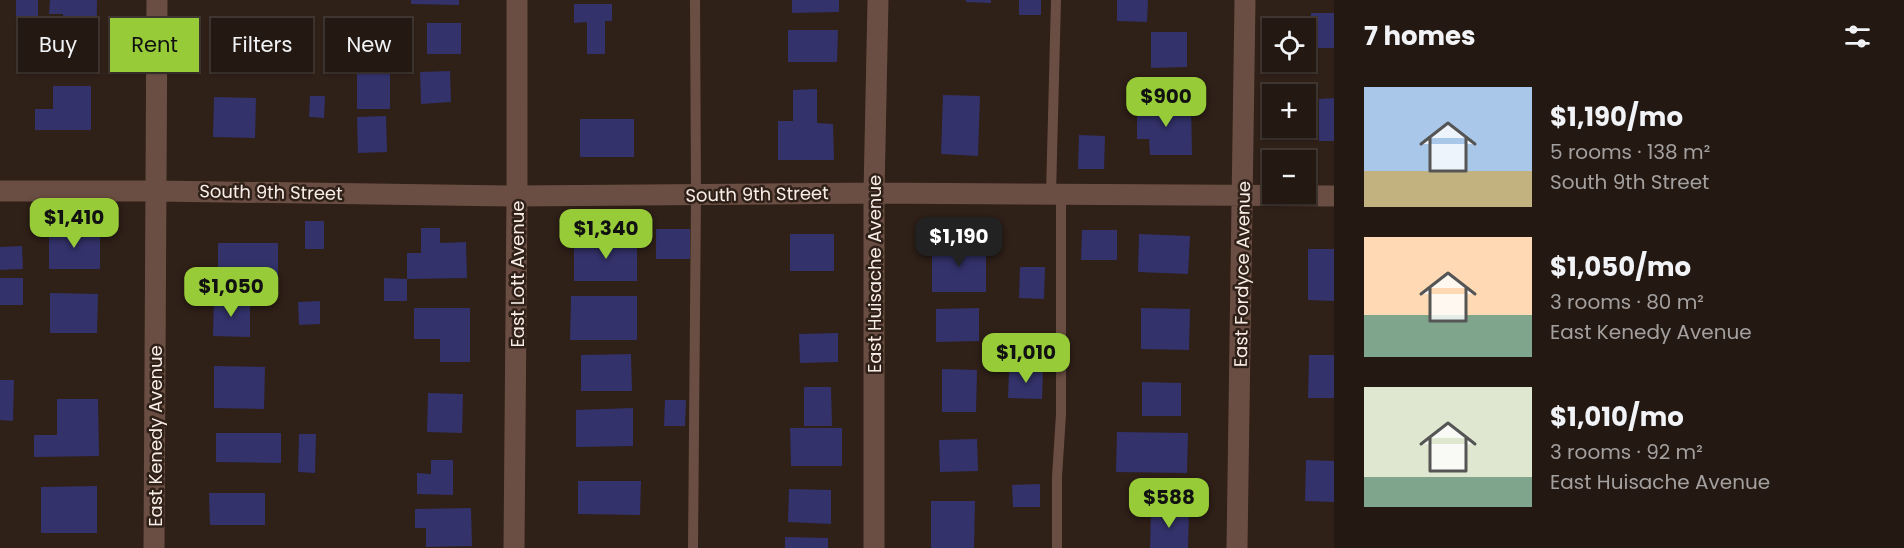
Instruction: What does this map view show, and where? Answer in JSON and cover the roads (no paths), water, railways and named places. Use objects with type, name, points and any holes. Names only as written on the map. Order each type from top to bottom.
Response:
[{"type":"street","name":"East Kenedy Avenue","points":[[154,548],[157,0]]},
{"type":"street","name":"East Lott Avenue","points":[[514,548],[517,0]]},
{"type":"street","name":"East Huisache Avenue","points":[[874,548],[874,193],[878,0]]},
{"type":"street","name":"East Fordyce Avenue","points":[[1237,548],[1245,0]]},
{"type":"street","name":"South 9th Street","points":[[0,191],[517,196],[874,193],[1334,196]]},
{"type":"lane","points":[[693,548],[695,0]]},
{"type":"lane","points":[[1056,0],[1056,194],[1061,414],[1057,477],[1057,548]]}]
